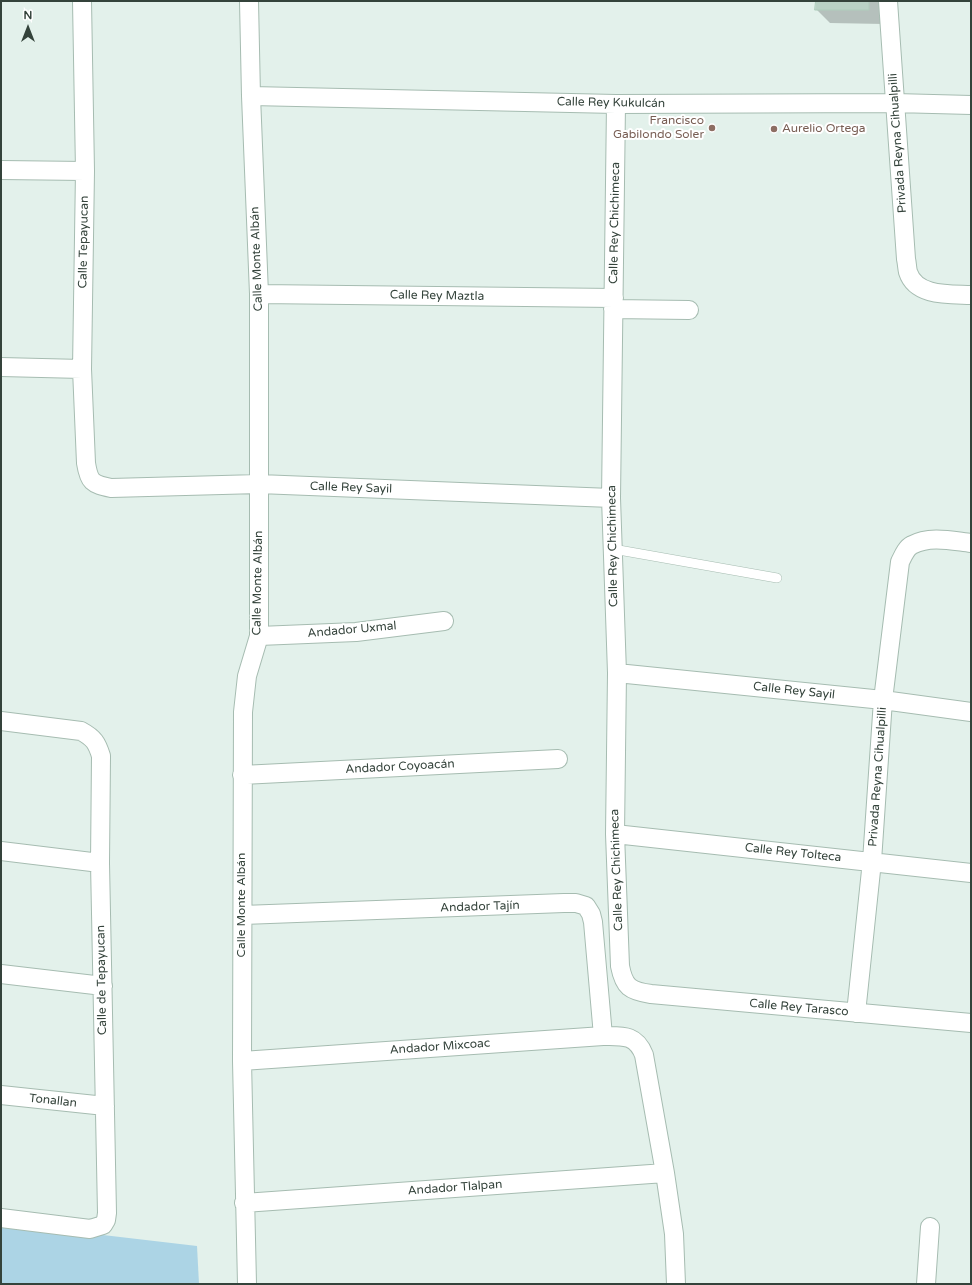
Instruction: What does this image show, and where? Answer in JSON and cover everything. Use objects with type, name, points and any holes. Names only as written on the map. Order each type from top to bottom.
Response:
[{"type":"street","name":"Calle Tepayucan","points":[[82,1],[86,171],[82,369],[86,462],[92,482]]},
{"type":"street","name":"Calle Monte Albán","points":[[247,1284],[242,1061],[243,712],[247,676],[259,636],[259,294],[251,96],[249,1]]},
{"type":"street","name":"Privada Reyna Cihualpilli","points":[[888,1],[908,272],[915,283],[926,290],[938,293],[971,295]]},
{"type":"street","name":"Calle Rey Kukulcán","points":[[251,96],[616,104],[895,102],[971,105]]},
{"type":"street","name":"Calle Rey Chichimeca","points":[[616,104],[611,498],[617,673],[615,834],[620,966],[622,978],[629,987]]},
{"type":"street","points":[[1,170],[86,171]]},
{"type":"street","name":"Calle Rey Maztla","points":[[259,294],[614,304],[689,310]]},
{"type":"street","points":[[1,367],[82,369]]},
{"type":"street","name":"Calle Rey Sayil","points":[[92,482],[100,486],[111,488],[259,484],[611,498]]},
{"type":"street","name":"Privada Reyna Cihualpilli","points":[[856,1013],[872,861],[883,700],[900,562],[905,552],[912,545],[924,540],[938,539],[971,543]]},
{"type":"street","name":"Andador Uxmal","points":[[259,636],[356,632],[444,621]]},
{"type":"street","name":"Calle Rey Sayil","points":[[617,673],[883,700],[971,712]]},
{"type":"street","name":"Calle de Tepayucan","points":[[1,721],[81,731],[91,736],[98,745],[101,756],[100,863],[107,1213],[106,1220],[103,1225],[90,1229],[1,1218]]},
{"type":"street","name":"Andador Coyoacán","points":[[242,775],[558,759]]},
{"type":"street","name":"Calle Rey Tolteca","points":[[615,834],[971,873]]},
{"type":"street","points":[[1,851],[100,863]]},
{"type":"street","name":"Andador Tajín","points":[[243,915],[564,903],[576,903],[586,906],[591,914],[593,922],[603,1036]]},
{"type":"street","points":[[1,974],[103,986]]},
{"type":"street","name":"Calle Rey Tarasco","points":[[629,987],[639,992],[651,994],[971,1023]]},
{"type":"street","name":"Andador Mixcoac","points":[[242,1061],[603,1036],[628,1037],[636,1041],[641,1047],[644,1055],[665,1173]]},
{"type":"street","name":"Tonallan","points":[[1,1095],[105,1106]]},
{"type":"street","points":[[665,1173],[674,1234],[676,1284]]},
{"type":"street","name":"Andador Tlalpan","points":[[244,1203],[665,1173]]},
{"type":"street","points":[[926,1284],[930,1227]]},
{"type":"lane","points":[[613,549],[778,578]]},
{"type":"shaded area","points":[[1,1226],[103,1235],[197,1246],[199,1284],[1,1284]]},
{"type":"building","points":[[816,1],[869,1],[869,10],[815,10]]},
{"type":"place","name":"Francisco Gabilondo Soler","points":[[712,128]]},
{"type":"place","name":"Aurelio Ortega","points":[[774,129]]}]
